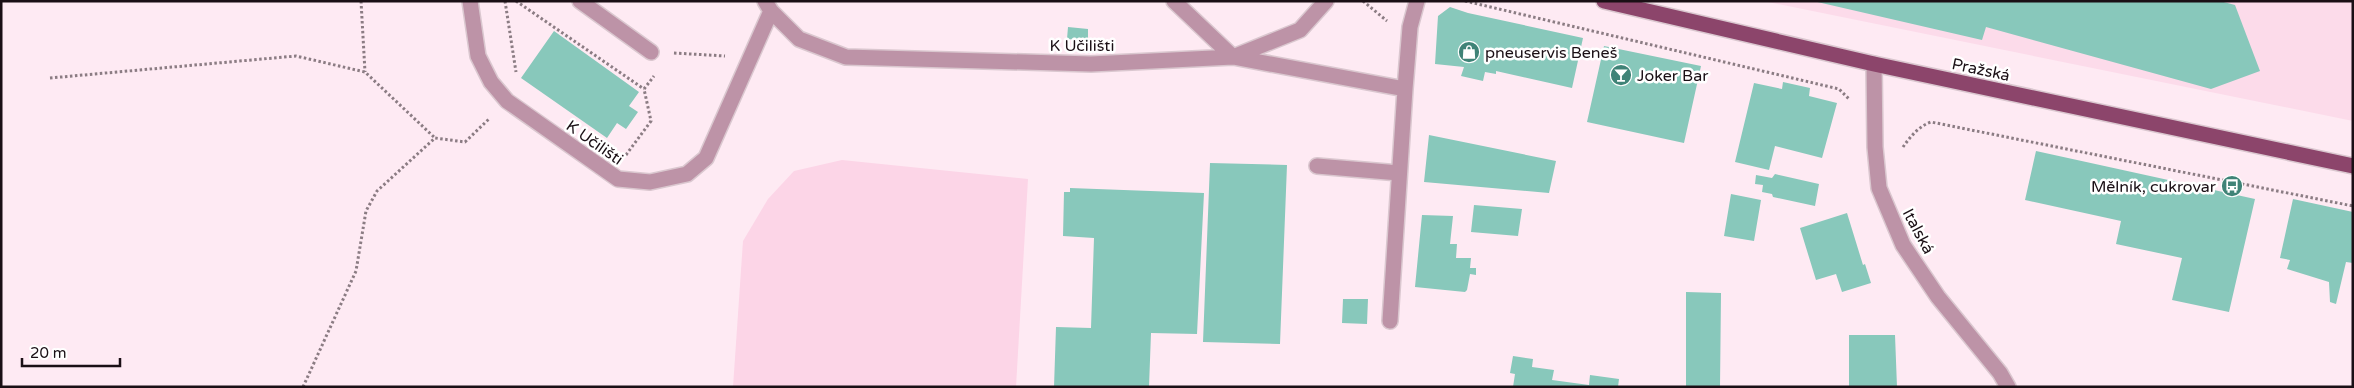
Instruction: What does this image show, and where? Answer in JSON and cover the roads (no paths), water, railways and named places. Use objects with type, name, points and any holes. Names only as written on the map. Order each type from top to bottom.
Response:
[{"type":"main road","name":"Pražská","points":[[1604,1],[1874,64],[2353,166]]},
{"type":"street","name":"K Učilišti","points":[[470,1],[478,56],[491,82],[507,102],[618,179],[650,182],[687,174],[706,158],[750,57],[768,6],[799,39],[846,57],[1091,64],[1233,57],[1405,89]]},
{"type":"street","points":[[580,1],[651,52]]},
{"type":"street","points":[[1174,1],[1233,57],[1300,30],[1326,1]]},
{"type":"street","points":[[1390,321],[1410,27],[1417,1]]},
{"type":"street","name":"Italská","points":[[1874,64],[1875,147],[1879,188],[1896,229],[1903,245],[1938,296],[2000,373],[2008,387]]},
{"type":"street","points":[[1318,166],[1399,173]]},
{"type":"place","name":"pneuservis Beneš","points":[[1469,52]]},
{"type":"place","name":"Joker Bar","points":[[1621,75]]},
{"type":"place","name":"Mělník, cukrovar","points":[[2232,186]]}]
